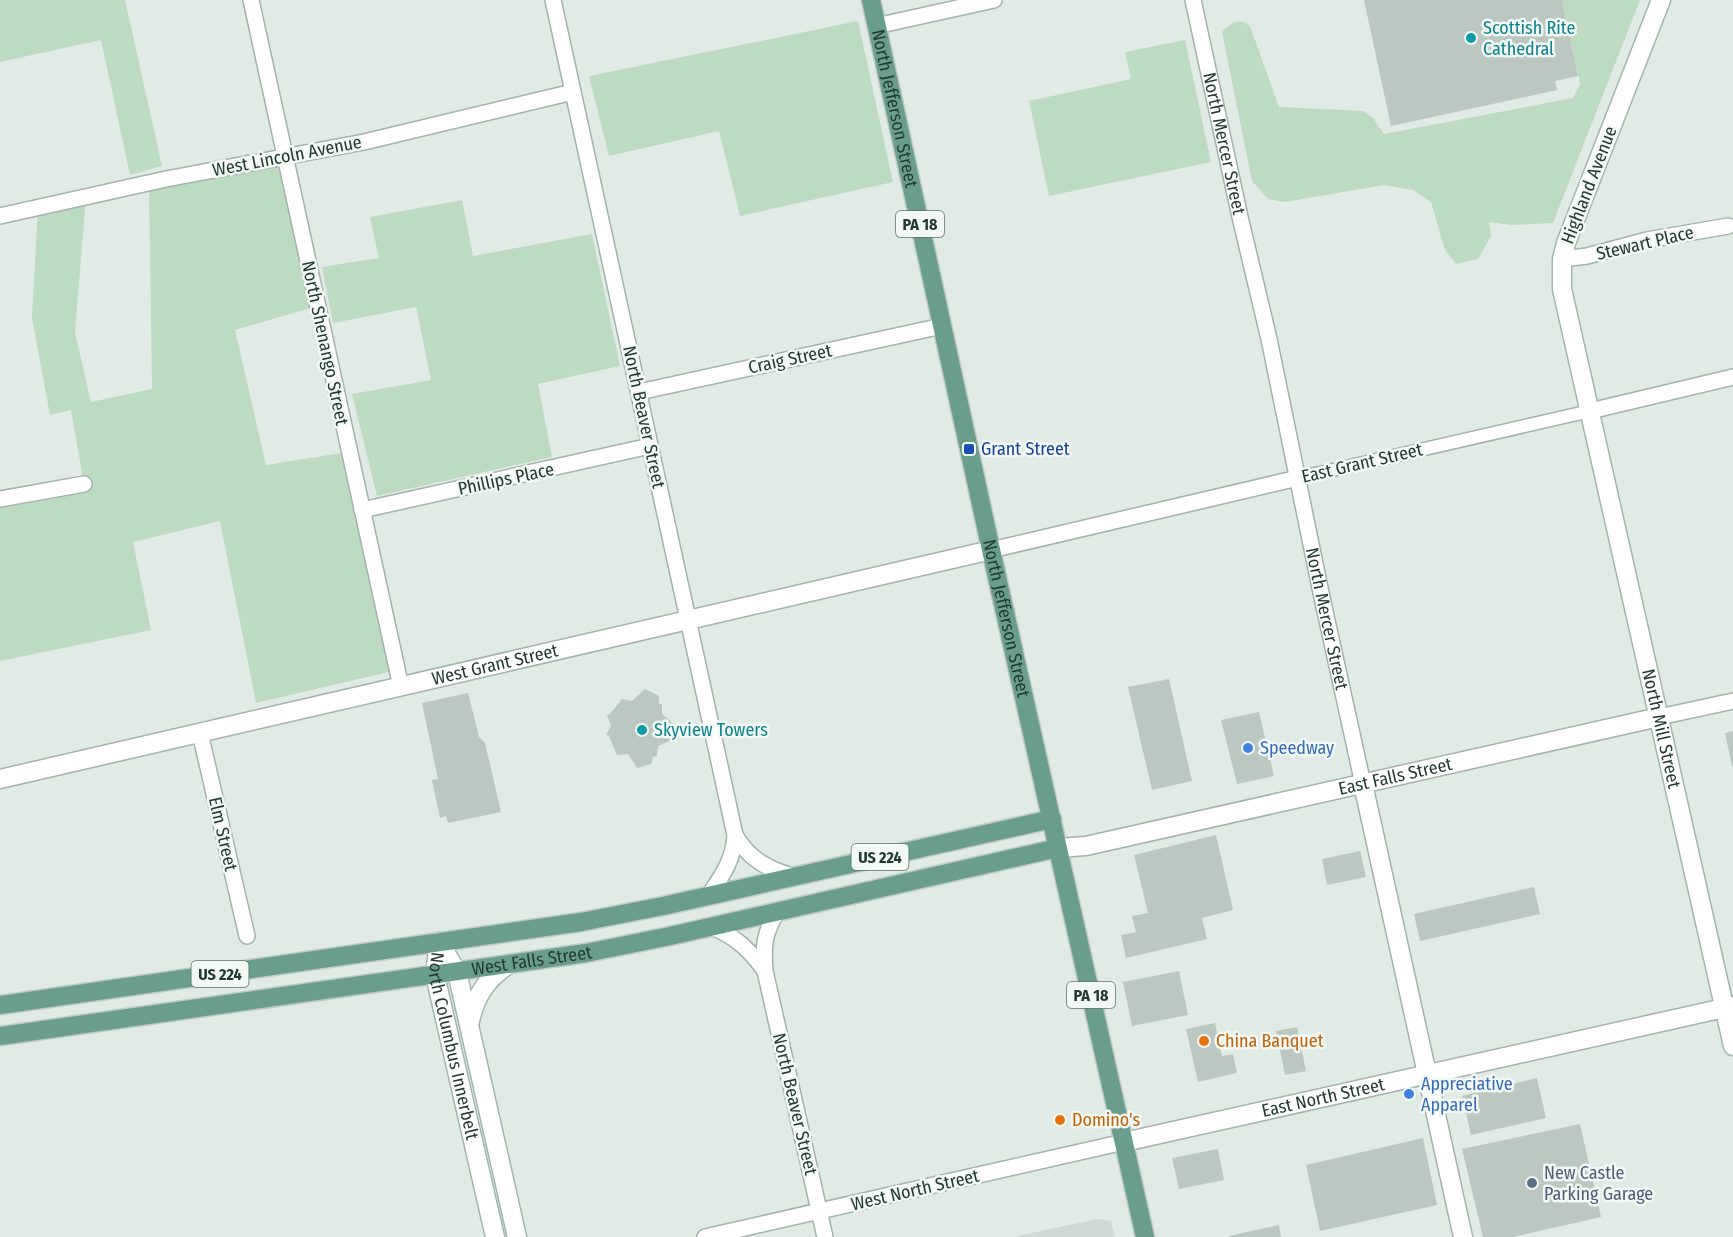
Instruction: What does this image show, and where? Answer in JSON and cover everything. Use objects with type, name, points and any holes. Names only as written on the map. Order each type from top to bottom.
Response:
[{"type":"main road","name":"North Jefferson Street","points":[[871,0],[991,550],[1146,1237]]},
{"type":"main road","name":"West Falls Street","points":[[0,1005],[581,922],[1052,819]]},
{"type":"main road","name":"West Falls Street","points":[[0,1036],[596,951],[712,927],[1058,848]]},
{"type":"street","name":"North Shenango Street","points":[[251,0],[401,687]]},
{"type":"street","name":"North Beaver Street","points":[[553,0],[735,835],[744,849],[760,863],[777,872],[792,876]]},
{"type":"street","points":[[876,26],[994,0]]},
{"type":"street","name":"North Mercer Street","points":[[1192,0],[1269,339],[1321,592],[1463,1237]]},
{"type":"street","name":"Highland Avenue","points":[[1590,411],[1562,289],[1562,260],[1566,243],[1661,0]]},
{"type":"street","name":"West Lincoln Avenue","points":[[0,216],[166,179],[364,142],[573,92]]},
{"type":"street","name":"Stewart Place","points":[[1562,260],[1587,256],[1647,240],[1728,226]]},
{"type":"street","name":"Craig Street","points":[[639,392],[942,326]]},
{"type":"street","name":"East Grant Street","points":[[991,550],[1733,377]]},
{"type":"street","name":"North Mill Street","points":[[1590,411],[1659,717],[1729,1007],[1733,1046]]},
{"type":"street","name":"Phillips Place","points":[[362,510],[650,446]]},
{"type":"street","points":[[0,499],[84,484]]},
{"type":"street","name":"West Grant Street","points":[[0,779],[991,550]]},
{"type":"street","name":"East Falls Street","points":[[1058,848],[1086,846],[1733,701]]},
{"type":"street","name":"Elm Street","points":[[200,733],[247,936]]},
{"type":"street","name":"North Beaver Street","points":[[709,895],[726,870],[735,835]]},
{"type":"street","name":"North Beaver Street","points":[[777,912],[766,932],[764,941],[765,971],[825,1237]]},
{"type":"street","name":"North Beaver Street","points":[[712,927],[727,933],[741,943],[765,971]]},
{"type":"street","name":"North Columbus Innerbelt","points":[[439,942],[457,972],[517,1237]]},
{"type":"street","name":"North Columbus Innerbelt","points":[[439,942],[435,975],[495,1237]]},
{"type":"street","points":[[469,1026],[476,998],[482,988],[488,980],[509,964]]},
{"type":"street","name":"East North Street","points":[[1124,1142],[1729,1007]]},
{"type":"street","name":"West North Street","points":[[705,1237],[1124,1142]]},
{"type":"shaded area","points":[[1097,1219],[1111,1221],[1115,1237],[1014,1237]]},
{"type":"green space","points":[[0,0],[125,0],[162,166],[130,175],[101,40],[0,62]]},
{"type":"green space","points":[[1562,0],[1640,0],[1553,223],[1511,225],[1489,222],[1491,236],[1478,259],[1456,264],[1445,250],[1431,202],[1413,190],[1384,185],[1285,202],[1268,199],[1252,181],[1222,32],[1232,24],[1242,22],[1250,26],[1279,107],[1363,111],[1373,118],[1384,134],[1573,98],[1580,84]]},
{"type":"green space","points":[[858,21],[893,182],[740,216],[719,131],[609,156],[589,76]]},
{"type":"green space","points":[[1185,40],[1211,162],[1049,196],[1029,101],[1131,79],[1125,52]]},
{"type":"green space","points":[[285,157],[317,306],[235,330],[266,465],[348,452],[397,670],[256,703],[220,521],[133,542],[151,630],[0,661],[0,499],[84,484],[71,410],[50,415],[32,318],[38,207],[86,197],[75,332],[91,402],[152,389],[149,183]]},
{"type":"green space","points":[[462,200],[473,256],[592,234],[620,366],[538,384],[552,457],[377,496],[352,394],[431,380],[416,307],[333,323],[322,267],[379,258],[370,217]]},
{"type":"building","name":"Scottish Rite Cathedral","points":[[1364,0],[1562,0],[1578,76],[1555,81],[1557,90],[1391,126]]},
{"type":"building","points":[[1169,679],[1192,781],[1152,790],[1128,687]]},
{"type":"building","name":"Skyview Towers","points":[[645,689],[659,696],[662,714],[675,725],[674,739],[658,746],[657,756],[653,757],[651,764],[637,768],[628,754],[617,755],[609,736],[606,735],[611,726],[607,715],[622,699],[632,701]]},
{"type":"building","points":[[468,693],[479,737],[485,743],[501,812],[448,823],[446,816],[440,818],[432,780],[438,779],[422,703]]},
{"type":"building","name":"Speedway","points":[[1259,712],[1274,776],[1237,784],[1221,720]]},
{"type":"building","points":[[1733,731],[1733,766],[1732,766],[1725,733]]},
{"type":"building","points":[[1216,835],[1233,910],[1202,918],[1207,939],[1126,958],[1121,935],[1136,932],[1132,916],[1148,913],[1134,855]]},
{"type":"building","points":[[1360,851],[1366,877],[1327,885],[1322,859]]},
{"type":"building","points":[[1534,887],[1540,914],[1420,941],[1414,914]]},
{"type":"building","points":[[1179,971],[1188,1015],[1132,1026],[1123,982]]},
{"type":"building","name":"China Banquet","points":[[1215,1023],[1222,1056],[1233,1054],[1237,1073],[1198,1082],[1186,1029]]},
{"type":"building","points":[[1297,1027],[1306,1071],[1285,1075],[1276,1031]]},
{"type":"building","points":[[1537,1078],[1546,1118],[1471,1135],[1462,1096]]},
{"type":"building","name":"New Castle Parking Garage","points":[[1580,1124],[1601,1217],[1513,1237],[1483,1237],[1462,1149]]},
{"type":"building","points":[[1423,1138],[1437,1205],[1320,1231],[1306,1165]]},
{"type":"building","points":[[1218,1149],[1224,1180],[1179,1189],[1172,1158]]},
{"type":"building","points":[[1279,1225],[1281,1237],[1229,1237],[1229,1236]]},
{"type":"place","name":"Scottish Rite Cathedral","points":[[1471,38]]},
{"type":"place","name":"Grant Street","points":[[969,449]]},
{"type":"place","name":"Skyview Towers","points":[[642,730]]},
{"type":"place","name":"Speedway","points":[[1248,748]]},
{"type":"place","name":"China Banquet","points":[[1204,1041]]},
{"type":"place","name":"Appreciative Apparel","points":[[1409,1094]]},
{"type":"place","name":"Domino's","points":[[1060,1120]]},
{"type":"place","name":"New Castle Parking Garage","points":[[1532,1183]]}]
